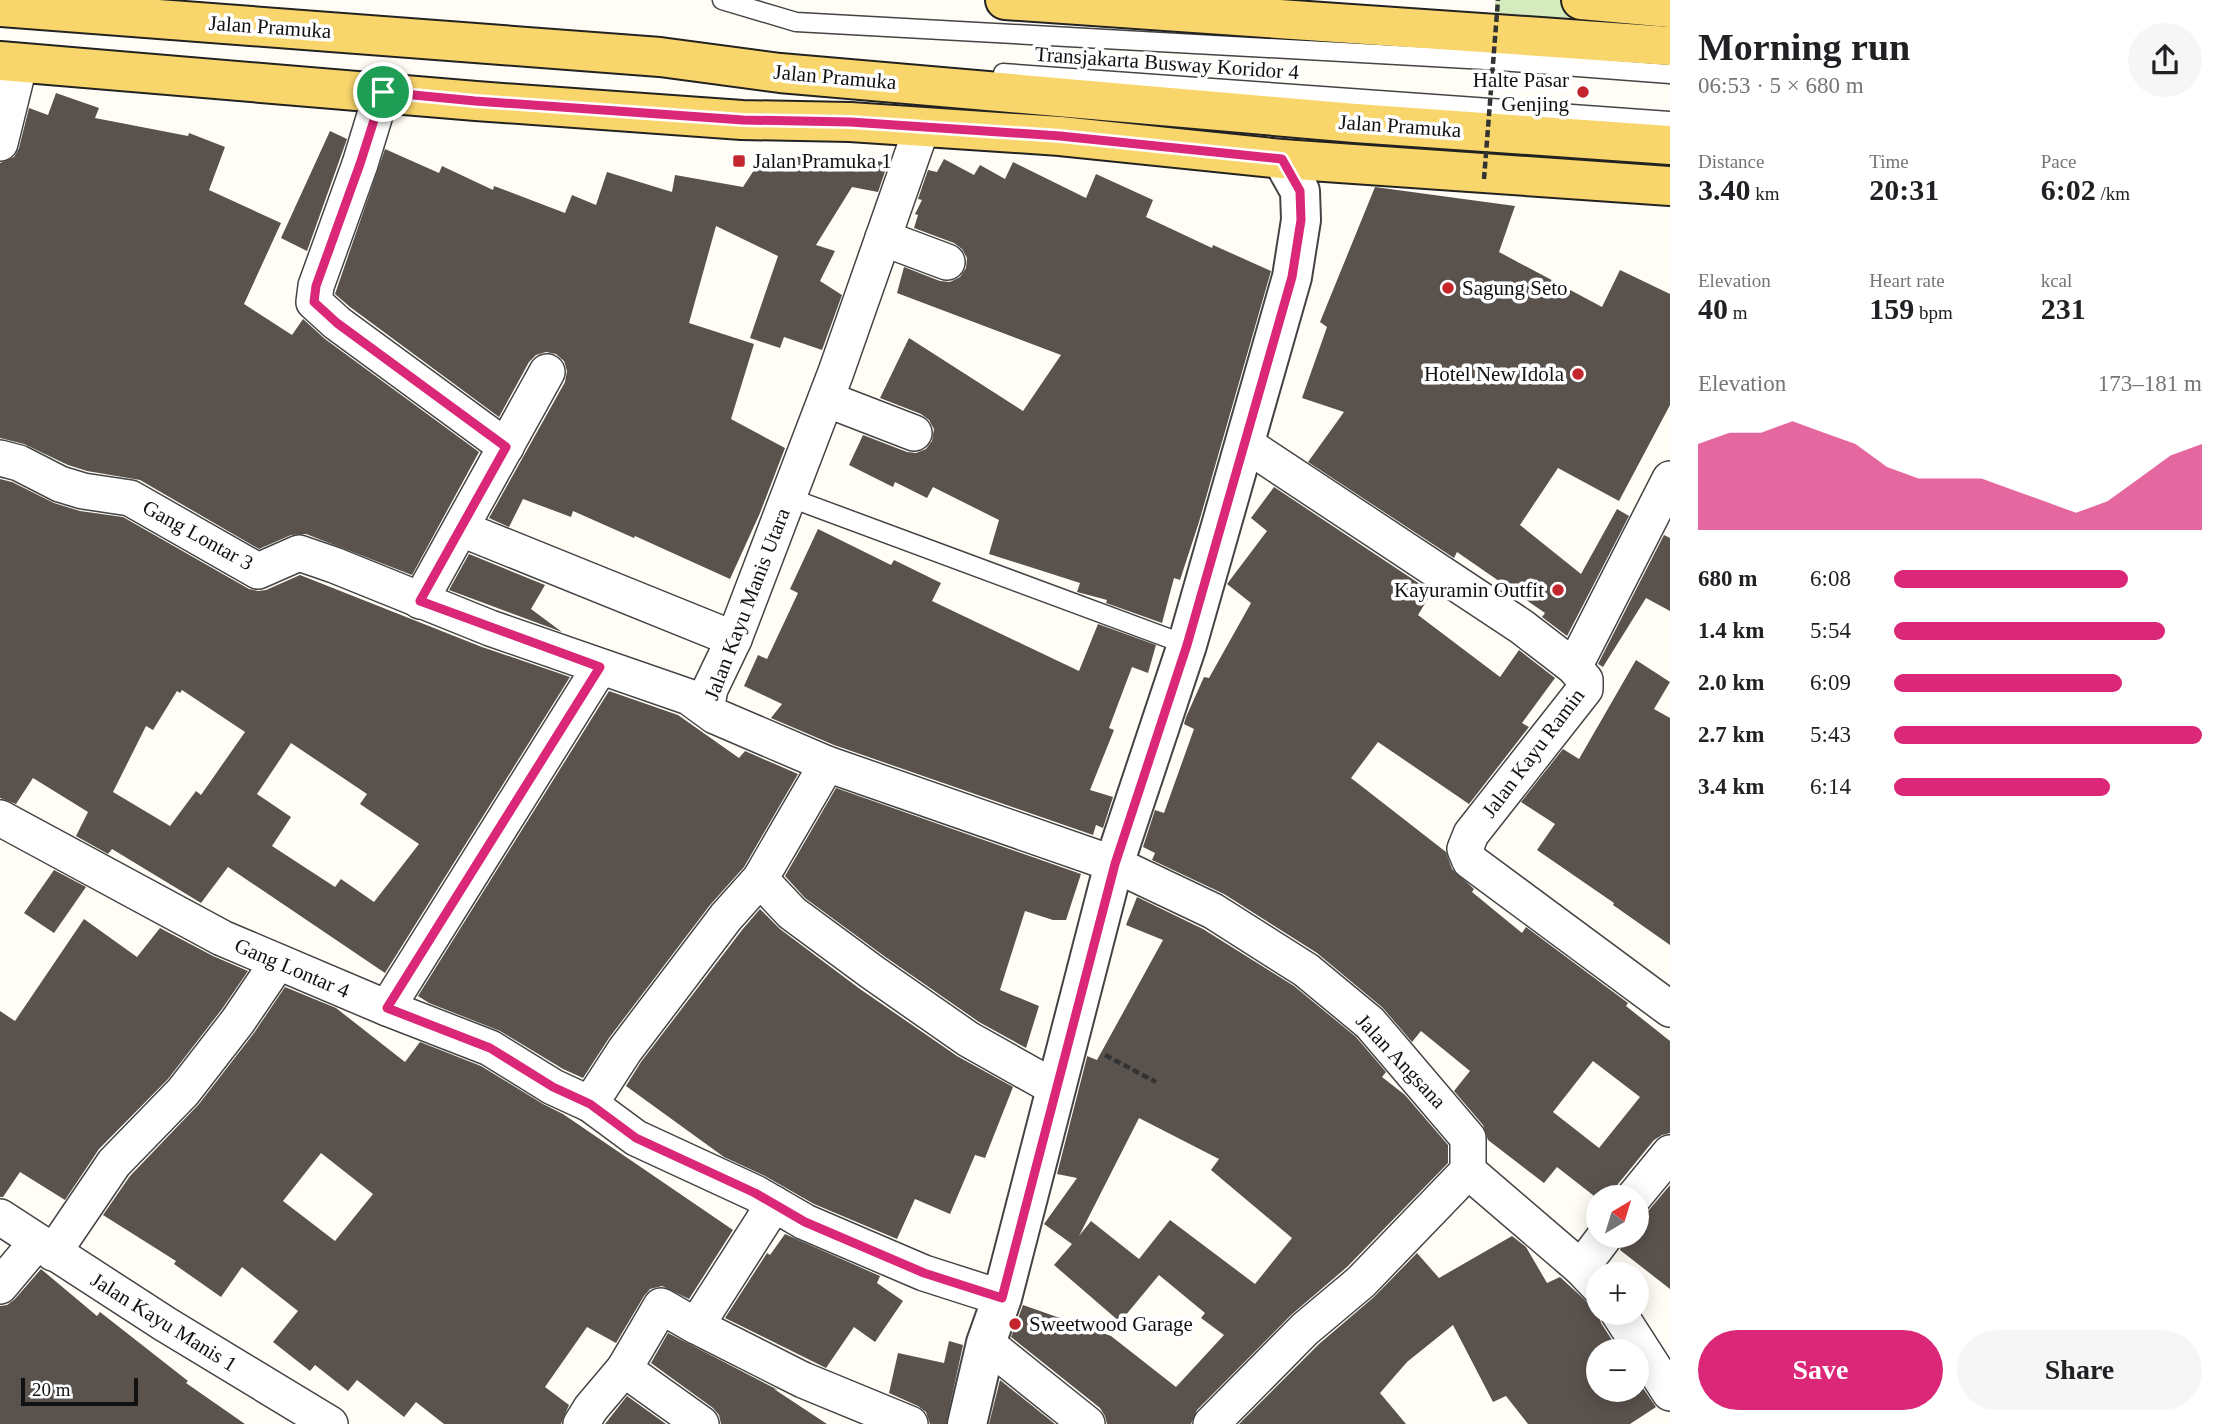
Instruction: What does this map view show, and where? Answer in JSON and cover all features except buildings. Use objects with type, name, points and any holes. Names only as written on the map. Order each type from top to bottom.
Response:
[{"type":"main road","points":[[1005,0],[1670,46]]},
{"type":"main road","points":[[1581,0],[1670,8]]},
{"type":"main road","name":"Jalan Pramuka","points":[[0,7],[660,57],[780,73],[1328,121],[1670,145]]},
{"type":"main road","points":[[357,34],[475,101]]},
{"type":"main road","name":"Jalan Pramuka","points":[[10,62],[475,101],[743,120],[850,122],[1060,136],[1282,159],[1670,187]]},
{"type":"street","points":[[0,143],[10,62]]},
{"type":"street","points":[[383,92],[316,286],[314,302],[337,323],[506,447]]},
{"type":"street","name":"Jalan Kayu Manis Utara","points":[[922,127],[825,399],[734,639],[710,689],[706,709],[715,716],[827,764],[1133,874]]},
{"type":"street","points":[[967,1424],[986,1343],[1002,1298],[1070,1037],[1133,874],[1187,645],[1292,277],[1301,220],[1300,191],[1282,159]]},
{"type":"street","points":[[883,238],[947,262]]},
{"type":"street","points":[[420,601],[547,372]]},
{"type":"street","points":[[825,399],[914,433]]},
{"type":"street","name":"Jalan Kayu Ramin","points":[[1244,443],[1522,627],[1574,667],[1585,680],[1585,689],[1471,834],[1465,849],[1470,861],[1665,994]]},
{"type":"street","name":"Gang Lontar 3","points":[[0,458],[19,463],[60,484],[83,491],[130,498],[258,571],[299,553],[420,601],[689,697],[706,709]]},
{"type":"street","points":[[1574,667],[1670,479]]},
{"type":"street","points":[[474,534],[734,639]]},
{"type":"street","points":[[387,1008],[600,667]]},
{"type":"street","points":[[590,1104],[726,917],[760,879],[827,764]]},
{"type":"street","name":"Gang Lontar 4","points":[[0,818],[222,938],[387,1008],[490,1048],[553,1087],[590,1104],[636,1138],[735,1183],[805,1222],[924,1273],[1002,1298]]},
{"type":"street","name":"Jalan Angsana","points":[[1133,874],[1213,911],[1306,970],[1370,1023],[1468,1138],[1468,1171]]},
{"type":"street","points":[[760,879],[792,913],[872,972],[968,1039],[1057,1089]]},
{"type":"street","points":[[0,1286],[45,1247],[114,1163],[183,1092],[238,1021],[278,962]]},
{"type":"street","points":[[1644,1185],[1670,1153]]},
{"type":"street","points":[[1211,1424],[1306,1329],[1361,1282],[1468,1171],[1586,1274]]},
{"type":"street","points":[[696,1326],[774,1204]]},
{"type":"street","name":"Jalan Kayu Manis 1","points":[[0,1217],[330,1424]]},
{"type":"street","points":[[581,1424],[624,1368],[661,1306],[803,1380],[910,1424]]},
{"type":"street","points":[[1626,1325],[1670,1393]]},
{"type":"street","points":[[986,1343],[1087,1424]]},
{"type":"street","points":[[624,1368],[701,1424]]},
{"type":"lane","name":"Transjakarta Busway Koridor 4","points":[[722,0],[796,22],[1486,60],[1670,74]]},
{"type":"lane","points":[[660,57],[752,55],[891,65]]},
{"type":"lane","name":"Transjakarta Busway Koridor 4","points":[[988,72],[1670,121]]},
{"type":"lane","points":[[788,497],[1187,645]]},
{"type":"path","points":[[1485,179],[1498,0]]},
{"type":"path","points":[[1070,1037],[1156,1082]]},
{"type":"green space","points":[[1495,0],[1598,0],[1670,5],[1670,46],[1495,34]]},
{"type":"place","name":"Halte Pasar Genjing","points":[[1583,92]]},
{"type":"place","name":"Jalan Pramuka 1","points":[[739,161]]},
{"type":"place","name":"Sagung Seto","points":[[1448,288]]},
{"type":"place","name":"Hotel New Idola","points":[[1578,374]]},
{"type":"place","name":"Kayuramin Outfit","points":[[1558,590]]},
{"type":"place","name":"Sweetwood Garage","points":[[1015,1324]]},
{"type":"route","points":[[383,92],[743,120],[850,122],[1060,136],[1282,159],[1300,191],[1301,220],[1292,277],[1187,645],[1115,864],[1002,1298],[924,1273],[805,1222],[725,1178],[636,1138],[590,1104],[553,1087],[490,1048],[387,1008],[600,667],[420,601],[506,447],[337,323],[314,302],[316,286],[383,92]]}]
